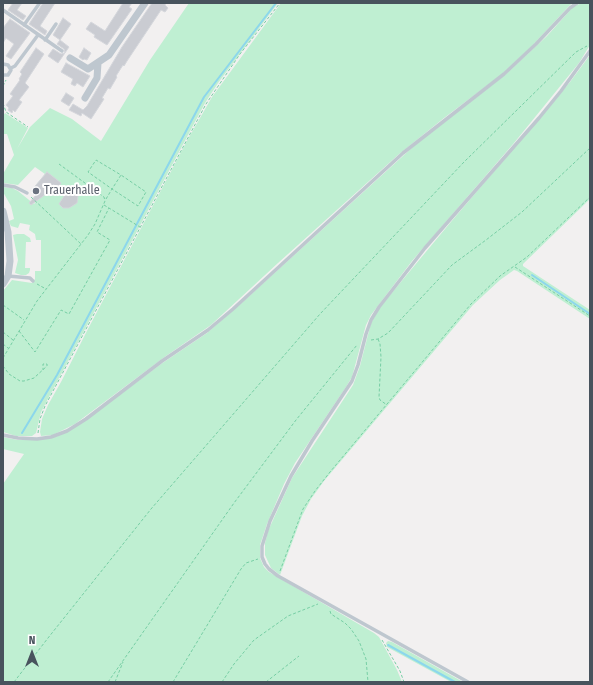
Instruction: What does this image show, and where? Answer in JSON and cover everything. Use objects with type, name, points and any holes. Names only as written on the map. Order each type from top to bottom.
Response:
[{"type":"street","points":[[70,58],[88,69],[110,55],[145,3]]},
{"type":"street","points":[[85,98],[97,78],[98,63]]},
{"type":"street","points":[[3,211],[10,253],[8,276],[3,284]]},
{"type":"lane","points":[[3,435],[18,438],[37,439],[55,436],[77,424],[162,361],[214,325],[403,153],[504,74],[536,44],[565,12],[577,3]]},
{"type":"lane","points":[[24,25],[39,4]]},
{"type":"lane","points":[[3,17],[5,11],[62,51]]},
{"type":"lane","points":[[45,40],[56,24]]},
{"type":"lane","points":[[5,76],[11,72],[11,68],[15,66],[38,35]]},
{"type":"lane","points":[[468,682],[278,576],[267,566],[262,557],[264,539],[280,498],[305,452],[352,381],[358,365],[364,338],[376,312],[395,285],[440,231],[539,118],[590,51]]},
{"type":"lane","points":[[3,64],[7,64],[11,68]]},
{"type":"lane","points":[[3,185],[15,187],[27,193]]},
{"type":"lane","points":[[8,276],[30,278],[33,281]]},
{"type":"path","points":[[37,439],[40,419],[45,406],[212,95],[243,50],[280,3]]},
{"type":"path","points":[[14,682],[151,509],[320,314],[464,162],[576,52],[590,45]]},
{"type":"path","points":[[3,86],[6,81],[5,76]]},
{"type":"path","points":[[3,103],[6,112],[28,127]]},
{"type":"path","points":[[364,338],[372,340],[378,339],[388,333],[452,265],[522,212],[590,148]]},
{"type":"path","points":[[96,160],[121,175],[146,192],[138,206],[88,172],[96,160]]},
{"type":"path","points":[[59,164],[106,200]]},
{"type":"path","points":[[3,358],[18,331],[46,289],[81,245],[95,224],[106,200],[121,175]]},
{"type":"path","points":[[27,193],[81,245]]},
{"type":"path","points":[[278,576],[304,509],[330,472],[472,304],[494,281],[515,266],[554,232],[590,197]]},
{"type":"path","points":[[104,205],[141,227]]},
{"type":"path","points":[[18,331],[36,352],[61,310],[69,314],[110,240],[97,232],[109,208]]},
{"type":"path","points":[[515,266],[590,316]]},
{"type":"path","points":[[33,281],[46,289]]},
{"type":"path","points":[[3,305],[25,320]]},
{"type":"path","points":[[3,332],[13,340]]},
{"type":"path","points":[[378,339],[382,358],[378,397],[388,405]]},
{"type":"path","points":[[3,344],[9,348]]},
{"type":"path","points":[[108,682],[234,502],[296,420],[357,346]]},
{"type":"path","points":[[3,366],[9,374],[20,381],[30,380],[37,376],[42,370]]},
{"type":"path","points":[[173,682],[241,569],[246,563],[262,557]]},
{"type":"path","points":[[222,682],[234,664],[254,640],[288,616],[324,601]]},
{"type":"path","points":[[329,604],[331,614],[345,623],[359,641],[366,659],[368,682]]},
{"type":"path","points":[[387,649],[400,671],[404,682]]},
{"type":"path","points":[[266,682],[299,656]]},
{"type":"path","points":[[115,682],[124,660]]},
{"type":"green space","points":[[189,3],[278,3],[218,83],[205,103],[41,412],[36,433],[32,436],[16,436],[3,432],[3,291],[12,280],[32,283],[35,279],[35,271],[41,271],[41,240],[36,240],[35,234],[29,230],[30,225],[20,223],[18,228],[11,226],[9,221],[14,219],[11,206],[3,192],[3,187],[12,188],[18,191],[34,204],[38,199],[31,191],[45,174],[35,167],[18,185],[3,183],[3,174],[14,155],[7,134],[3,134],[3,116],[5,113],[28,128],[17,149],[30,127],[50,108],[72,119],[101,141],[150,60]]},
{"type":"green space","points":[[281,3],[572,3],[530,48],[501,75],[398,155],[211,325],[166,356],[75,424],[53,435],[41,436],[40,432],[42,419],[48,405],[188,139],[212,97]]},
{"type":"green space","points":[[582,3],[590,4],[590,45],[579,63],[514,143],[412,261],[371,315],[366,325],[352,377],[295,463],[284,484],[260,545],[260,558],[264,567],[269,572],[379,637],[402,682],[3,682],[3,484],[24,454],[3,449],[3,437],[18,440],[30,440],[58,436],[207,333],[415,145],[506,74],[547,36],[574,6]]},
{"type":"green space","points":[[590,55],[590,199],[523,264],[523,266],[590,310],[590,319],[517,271],[514,270],[500,280],[473,305],[324,481],[311,499],[302,516],[280,575],[271,568],[265,555],[265,543],[268,531],[292,478],[353,385],[360,366],[371,323],[380,307],[570,82]]},
{"type":"green space","points":[[24,234],[30,238],[31,242],[26,242],[25,268],[30,268],[30,270],[26,275],[15,273],[18,260],[13,235]]},
{"type":"green space","points":[[388,641],[463,682],[451,682],[387,647],[386,643]]},
{"type":"building","points":[[13,3],[22,3],[17,10],[26,16],[23,20],[8,10]]},
{"type":"building","points":[[43,3],[55,3],[40,26],[47,31],[45,35],[29,24]]},
{"type":"building","points":[[123,3],[132,3],[129,7],[132,9],[107,45],[94,37],[95,35],[86,29],[91,22],[105,31]]},
{"type":"building","points":[[152,3],[166,3],[165,5],[168,8],[165,12],[161,10],[124,66],[123,65],[110,89],[108,88],[102,98],[104,99],[91,119],[82,113],[81,116],[69,110],[73,104],[83,110],[87,106],[122,47]]},
{"type":"building","points":[[63,18],[71,24],[60,40],[53,35]]},
{"type":"building","points":[[10,19],[30,33],[11,59],[6,56],[14,44],[6,38],[3,43],[3,28]]},
{"type":"building","points":[[60,40],[69,47],[65,53],[64,49],[57,44]]},
{"type":"building","points":[[36,48],[44,54],[25,83],[29,87],[19,100],[22,102],[15,112],[13,110],[12,113],[8,110],[9,108],[6,105],[13,96],[10,94],[20,80],[19,79],[22,74],[20,72]]},
{"type":"building","points":[[84,48],[91,53],[87,60],[83,60],[79,57]]},
{"type":"building","points":[[53,49],[61,54],[65,53],[58,63],[48,56]]},
{"type":"building","points":[[66,63],[90,76],[83,87],[77,83],[75,86],[71,84],[73,79],[61,72]]},
{"type":"building","points":[[66,93],[74,98],[69,106],[61,101]]},
{"type":"building","points":[[47,172],[61,183],[59,186],[60,187],[50,191],[31,205],[29,203],[36,195],[31,191]]},
{"type":"building","points":[[66,193],[76,193],[78,196],[77,203],[69,208],[63,208],[59,204]]},
{"type":"waterway","points":[[22,433],[57,375],[204,97],[276,3]]},
{"type":"waterway","points":[[532,275],[590,314]]},
{"type":"waterway","points":[[388,645],[455,682]]},
{"type":"place","name":"Trauerhalle","points":[[36,191]]}]
